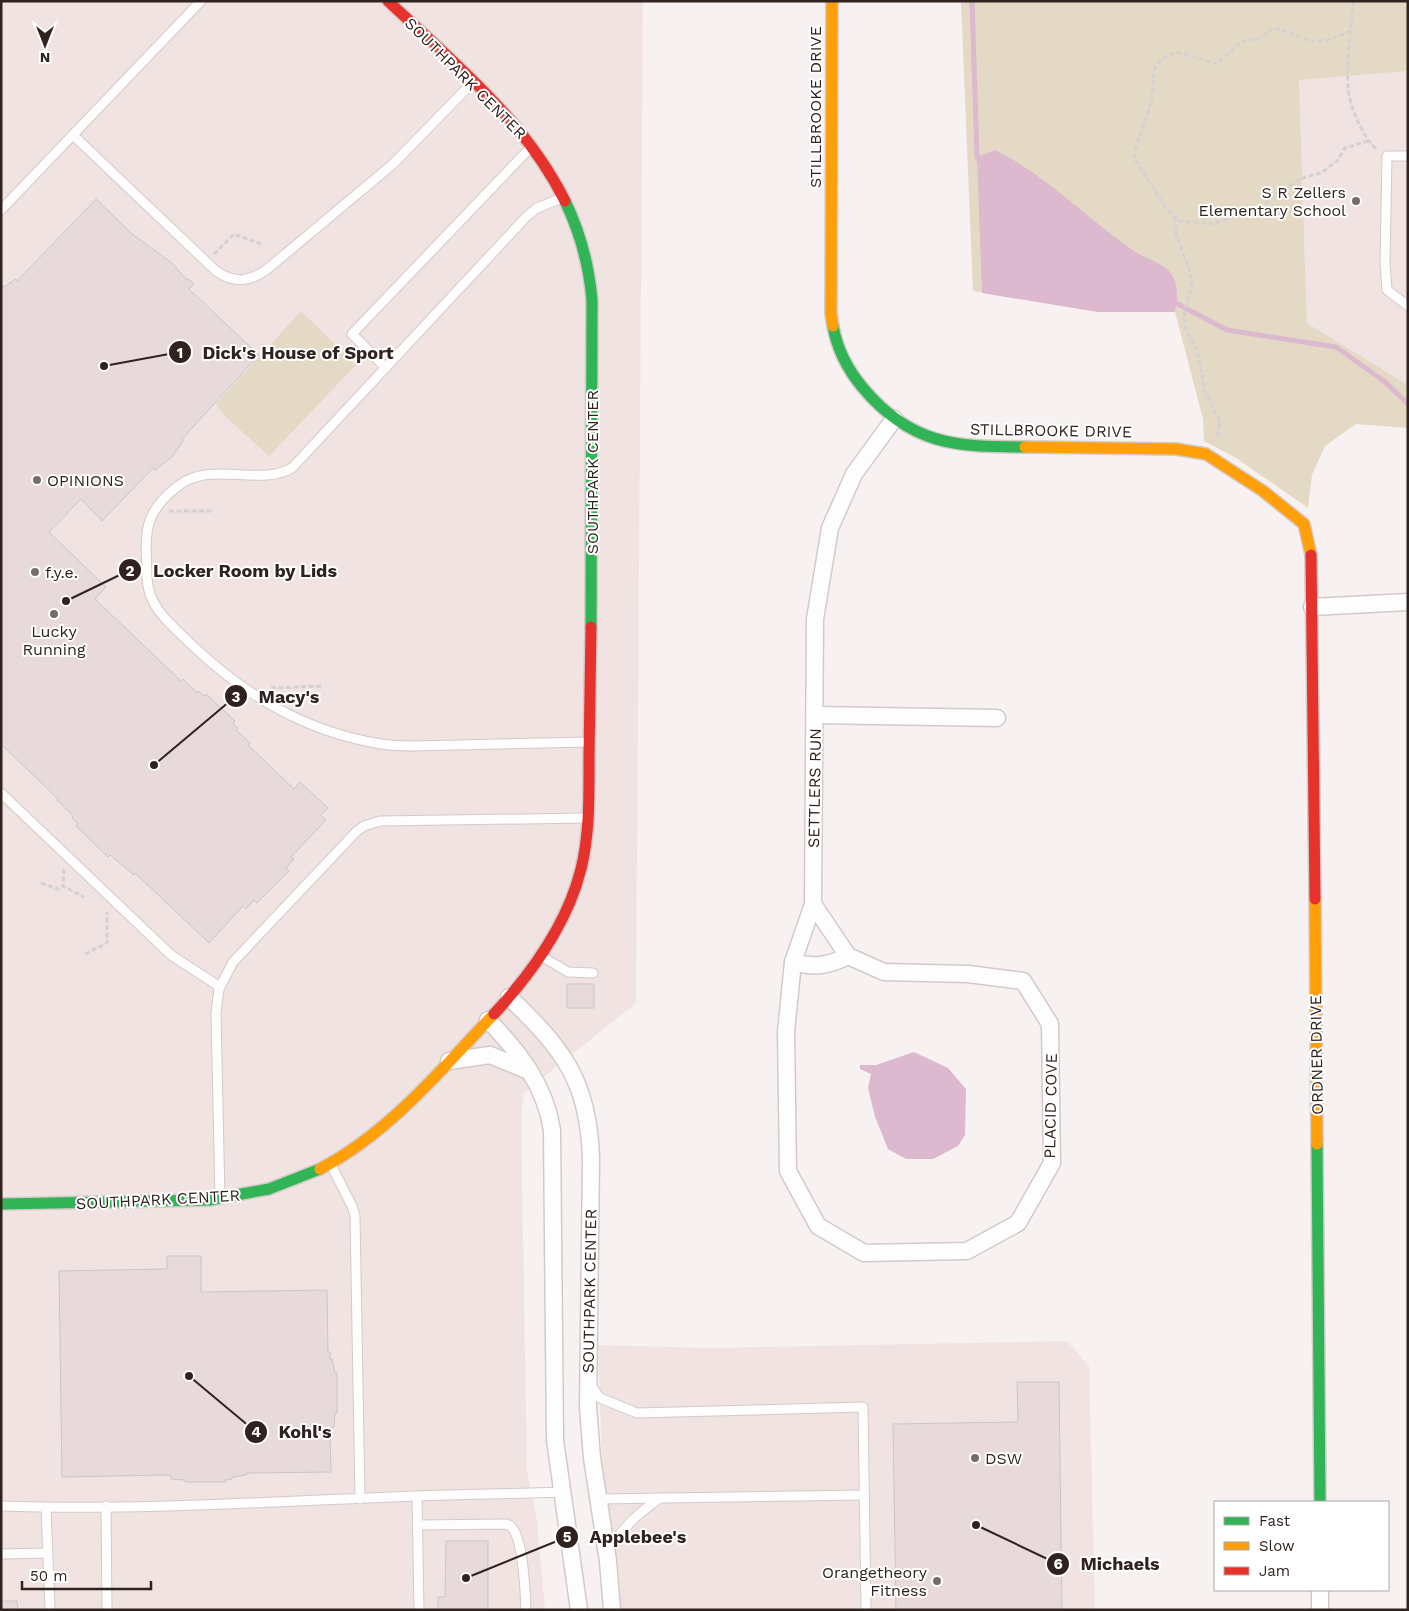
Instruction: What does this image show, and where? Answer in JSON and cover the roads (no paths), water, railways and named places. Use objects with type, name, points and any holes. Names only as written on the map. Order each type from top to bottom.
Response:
[{"type":"street","name":"SOUTHPARK CENTER","points":[[1,1204],[220,1198],[270,1189],[330,1164],[369,1140],[449,1061],[523,983],[559,924],[574,891],[581,868],[587,818],[590,742],[593,314],[586,259],[564,197],[533,145],[517,126],[473,82],[388,1]]},
{"type":"street","name":"STILLBROOKE DRIVE","points":[[832,1],[831,314],[837,344],[861,385],[894,420],[920,434],[948,443],[978,447],[1155,448],[1206,454],[1263,491],[1304,524],[1312,553],[1312,607]]},
{"type":"street","name":"SETTLERS RUN","points":[[788,1171],[786,1032],[793,962],[813,904],[815,619],[830,528],[854,474],[894,420]]},
{"type":"street","points":[[1312,607],[1408,602]]},
{"type":"street","name":"ORDNER DRIVE","points":[[1312,607],[1320,1501]]},
{"type":"street","points":[[815,715],[996,718]]},
{"type":"street","points":[[793,962],[810,967],[820,966],[848,956],[813,904]]},
{"type":"street","name":"PLACID COVE","points":[[788,1171],[818,1226],[864,1253],[967,1250],[1018,1223],[1052,1162],[1050,1024],[1023,982],[968,974],[884,972],[848,956]]},
{"type":"street","name":"SOUTHPARK CENTER","points":[[509,997],[541,1028],[563,1055],[579,1086],[587,1115],[591,1159],[588,1382],[591,1448],[607,1555],[612,1610]]},
{"type":"street","name":"SOUTHPARK CENTER","points":[[488,1020],[512,1046],[538,1086],[548,1110],[553,1140],[555,1440],[579,1610]]},
{"type":"street","points":[[449,1061],[490,1055],[529,1071]]},
{"type":"street","points":[[1320,1591],[1320,1610]]},
{"type":"lane","points":[[1,210],[201,1]]},
{"type":"lane","points":[[73,135],[216,272],[236,280],[251,279],[271,266],[393,164],[473,82]]},
{"type":"lane","points":[[386,368],[352,334],[533,145]]},
{"type":"lane","points":[[1408,156],[1387,156],[1385,264],[1387,290],[1408,306]]},
{"type":"lane","points":[[564,197],[537,208],[527,216],[450,296],[296,464],[287,470],[274,474],[196,476],[173,490],[154,511],[147,525],[147,582],[154,606],[216,668],[239,686],[287,714],[331,731],[370,742],[398,746],[590,742]]},
{"type":"lane","points":[[1,793],[170,955],[220,987]]},
{"type":"lane","points":[[220,1198],[216,1013],[220,987],[233,962],[339,850],[364,826],[388,821],[587,818]]},
{"type":"lane","points":[[541,956],[568,972],[593,973]]},
{"type":"lane","points":[[330,1164],[352,1206],[355,1216],[360,1499]]},
{"type":"lane","points":[[588,1382],[600,1398],[637,1413],[863,1407],[866,1610]]},
{"type":"lane","points":[[1,1506],[106,1506],[561,1492]]},
{"type":"lane","points":[[599,1498],[865,1495]]},
{"type":"lane","points":[[417,1496],[419,1610]]},
{"type":"lane","points":[[607,1555],[620,1531],[631,1519],[660,1498]]},
{"type":"lane","points":[[106,1506],[107,1610]]},
{"type":"lane","points":[[46,1507],[50,1610]]},
{"type":"lane","points":[[417,1525],[507,1524],[513,1527],[517,1533],[522,1562],[526,1610]]},
{"type":"lane","points":[[1,1554],[48,1553]]},
{"type":"waterway","points":[[972,1],[977,157],[980,162]]},
{"type":"waterway","points":[[1172,301],[1227,330],[1336,347],[1384,381],[1408,404]]},
{"type":"place","name":"S R Zellers Elementary School","points":[[1356,201]]},
{"type":"place","name":"Dick's House of Sport","points":[[104,366]]},
{"type":"place","name":"OPINIONS","points":[[37,480]]},
{"type":"place","name":"f.y.e.","points":[[35,572]]},
{"type":"place","name":"Locker Room by Lids","points":[[66,601]]},
{"type":"place","name":"Lucky Running","points":[[54,614]]},
{"type":"place","name":"Macy's","points":[[154,765]]},
{"type":"place","name":"Kohl's","points":[[189,1376]]},
{"type":"place","name":"DSW","points":[[975,1458]]},
{"type":"place","name":"Michaels","points":[[976,1525]]},
{"type":"place","name":"Applebee's","points":[[466,1578]]},
{"type":"place","name":"Orangetheory Fitness","points":[[937,1581]]}]
